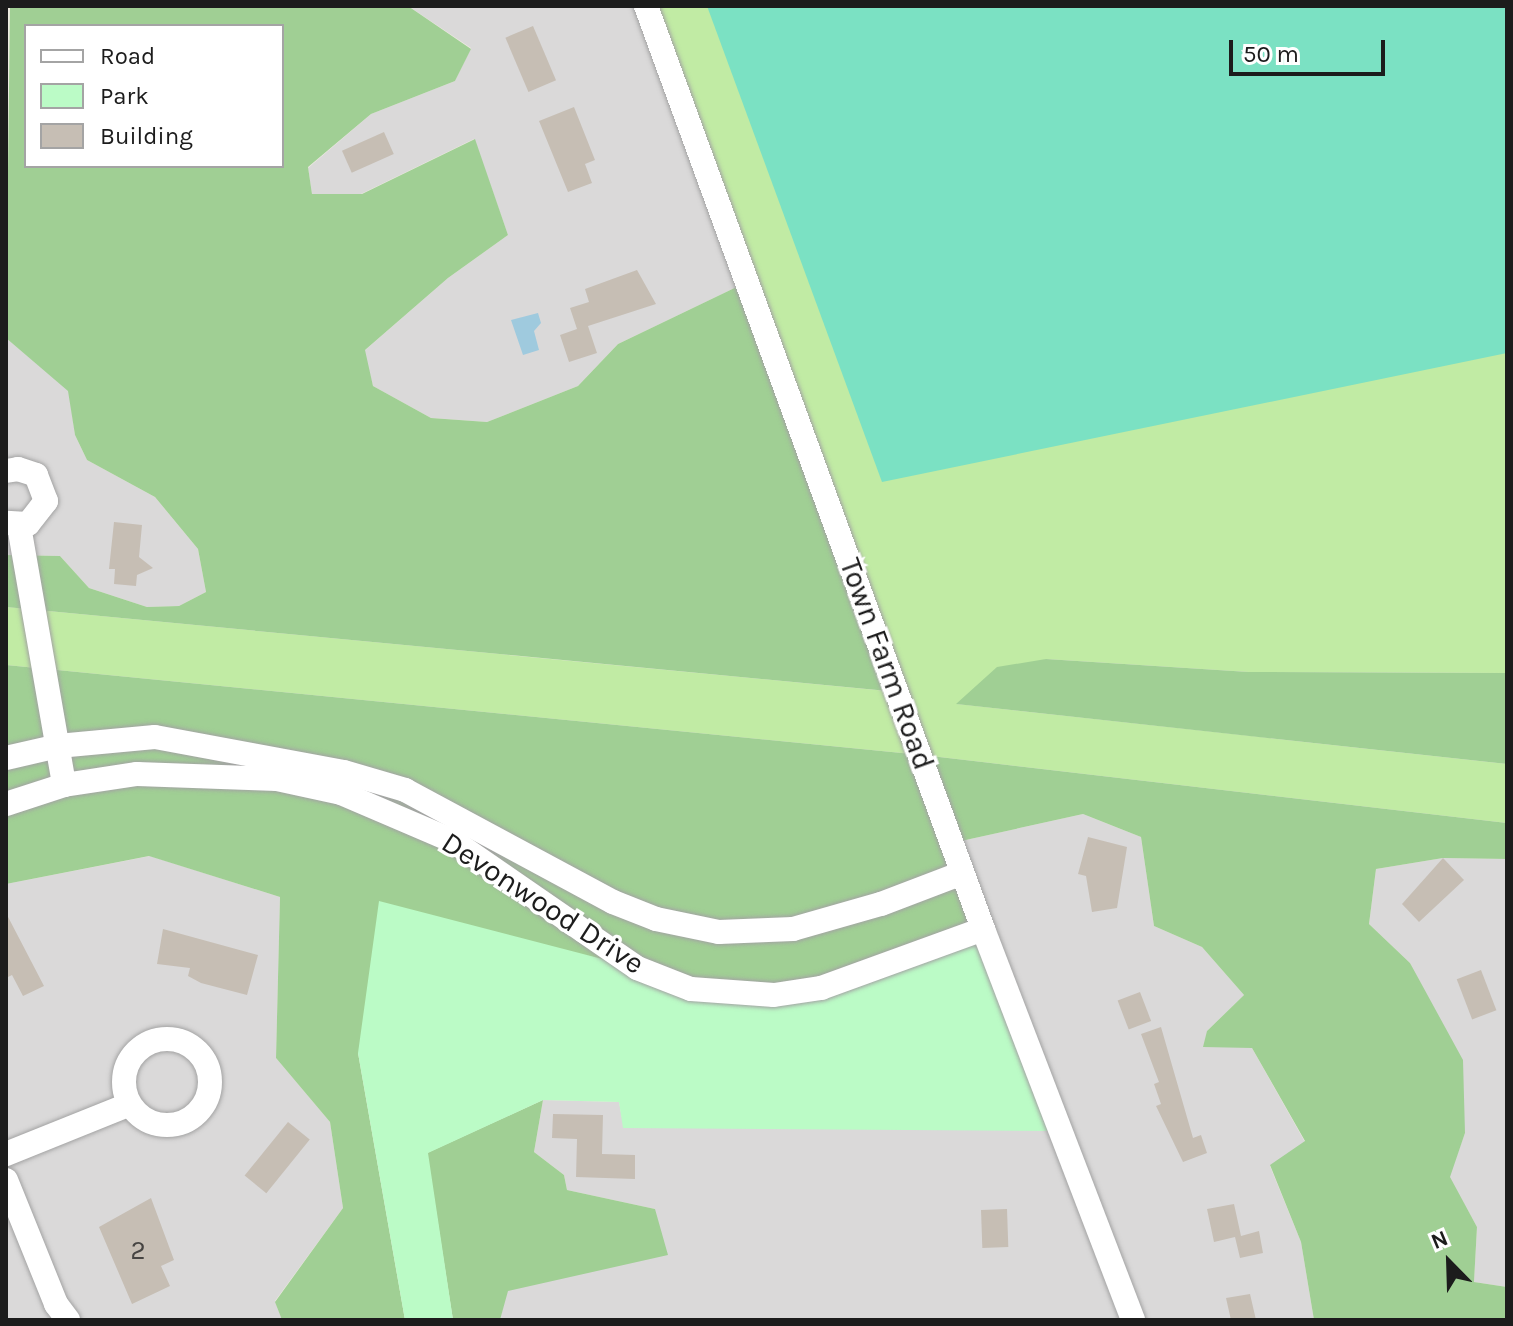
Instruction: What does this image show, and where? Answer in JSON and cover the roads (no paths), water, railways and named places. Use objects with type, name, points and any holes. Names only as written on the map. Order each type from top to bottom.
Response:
[{"type":"street","name":"Town Farm Road","points":[[646,6],[962,873],[1133,1320]]},
{"type":"street","points":[[6,471],[27,470],[46,492],[37,518],[12,524],[64,785]]},
{"type":"street","name":"Devonwood Drive","points":[[6,758],[58,746],[155,737],[344,772],[405,790],[613,902],[656,919],[719,932],[793,929],[881,904],[962,873]]},
{"type":"street","name":"Devonwood Drive","points":[[6,804],[64,785],[137,774],[206,773],[277,779],[341,793],[453,841],[637,968],[691,989],[774,995],[821,988],[983,929]]},
{"type":"street","points":[[6,1154],[128,1105]]},
{"type":"street","points":[[6,1180],[56,1304],[68,1320]]},
{"type":"water","points":[[538,313],[541,323],[534,331],[539,350],[523,355],[511,320]]}]
